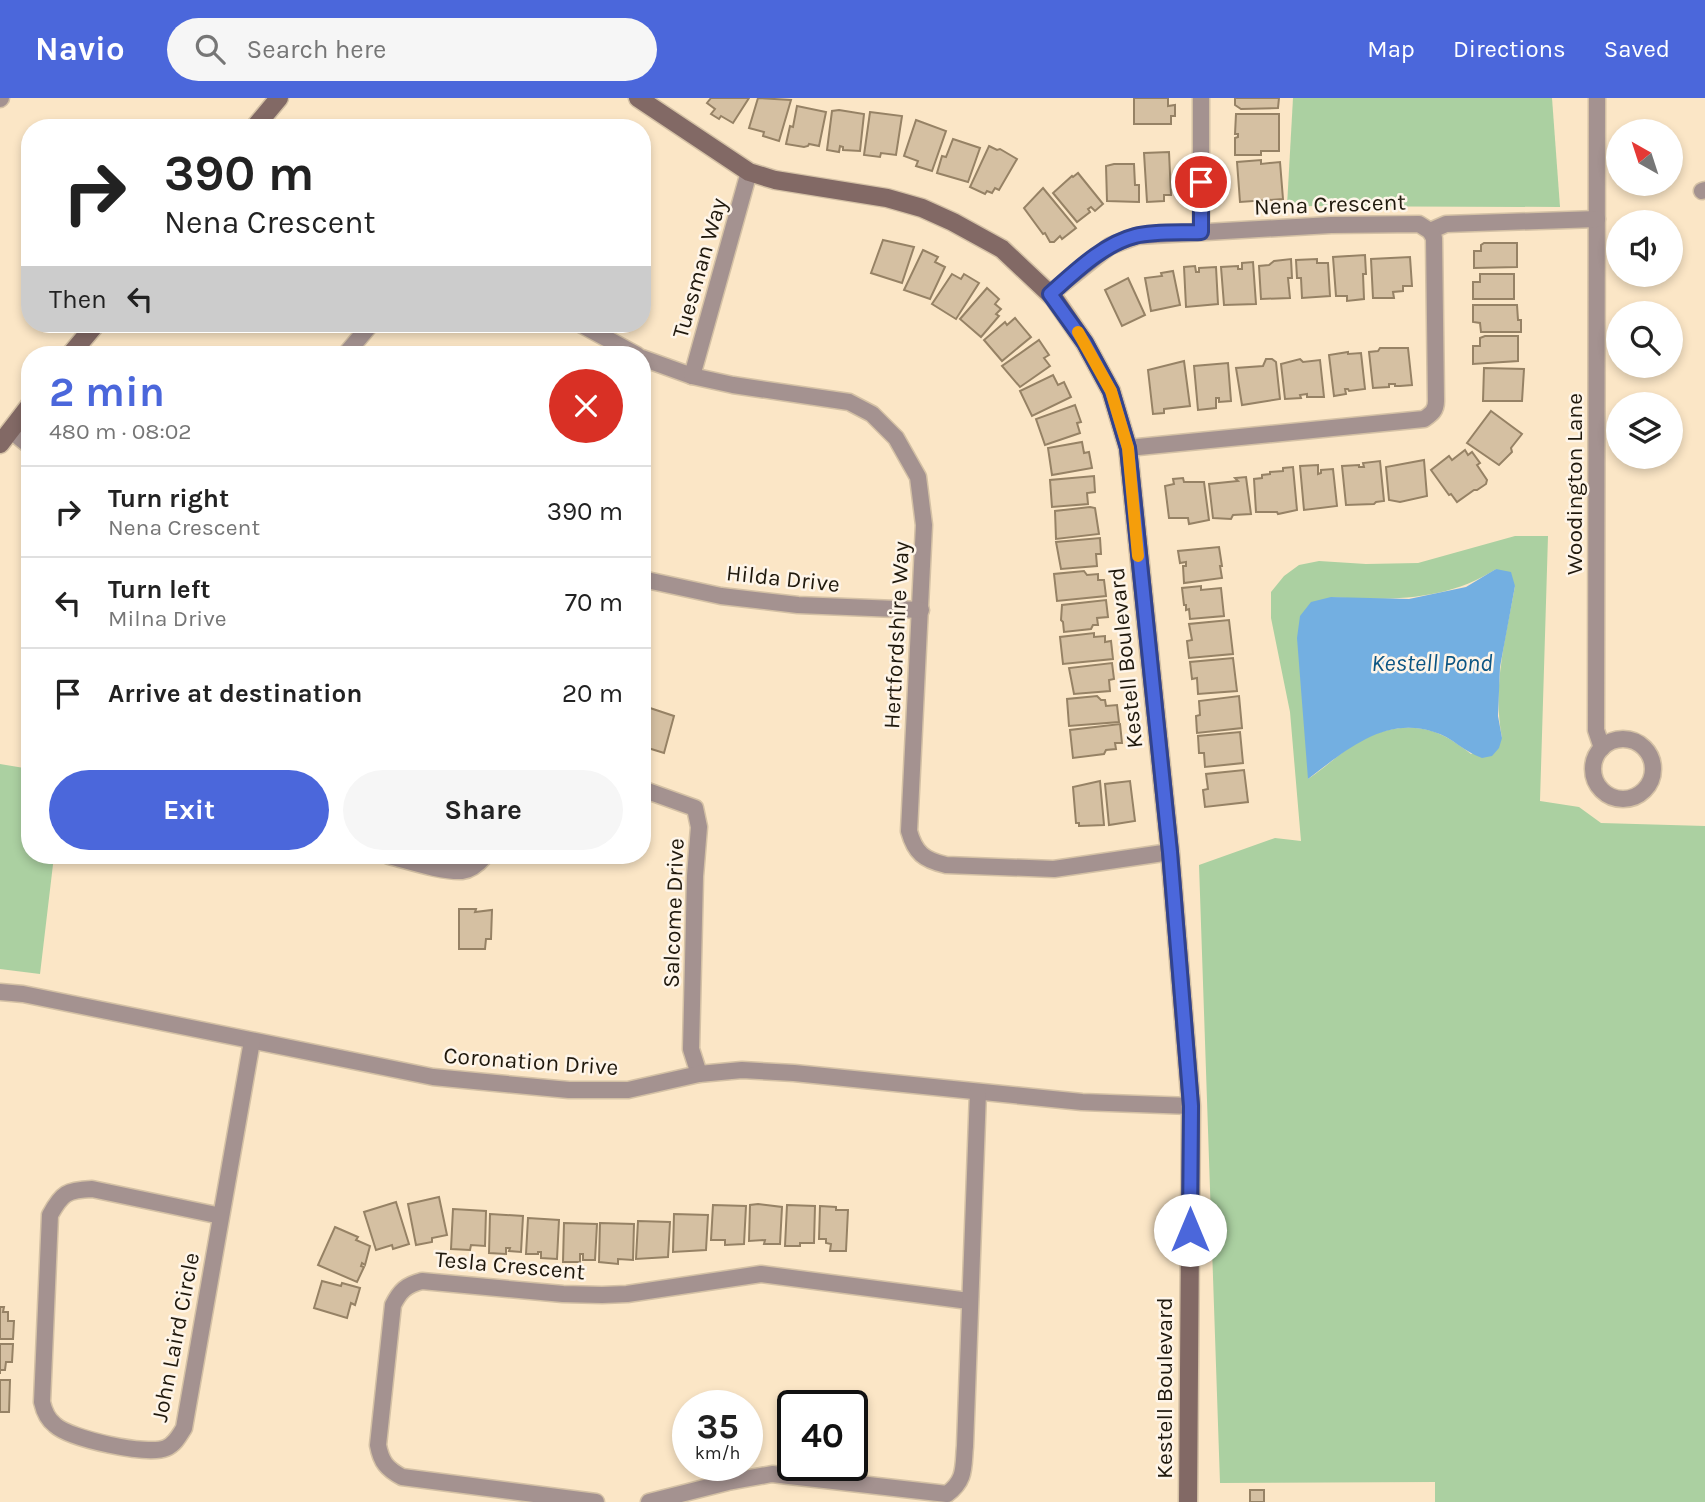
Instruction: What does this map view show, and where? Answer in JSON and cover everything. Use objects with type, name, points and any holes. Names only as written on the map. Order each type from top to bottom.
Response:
[{"type":"street","points":[[262,119],[279,98]]},
{"type":"street","name":"Kestell Boulevard","points":[[638,98],[749,172],[775,180],[887,198],[922,208],[1002,249],[1050,294],[1085,343],[1111,391],[1128,448],[1170,852],[1191,1106],[1188,1502]]},
{"type":"street","points":[[1201,98],[1201,232]]},
{"type":"street","name":"Woodington Lane","points":[[1597,98],[1596,730],[1602,748]]},
{"type":"street","name":"Tuesman Way","points":[[692,376],[749,172]]},
{"type":"street","points":[[1430,231],[1447,224],[1597,219]]},
{"type":"street","name":"Nena Crescent","points":[[1050,294],[1110,246],[1137,236],[1419,223],[1430,231],[1436,259],[1436,409],[1431,414],[1424,419],[1128,448]]},
{"type":"street","points":[[597,333],[620,346]]},
{"type":"street","name":"Hertfordshire Way","points":[[651,361],[692,376],[733,385],[849,402],[872,414],[896,438],[918,477],[924,525],[909,831],[913,845],[928,861],[946,865],[1054,869],[1170,852]]},
{"type":"street","points":[[21,414],[3,432],[21,441]]},
{"type":"street","name":"Hilda Drive","points":[[651,581],[721,596],[798,605],[921,610]]},
{"type":"street","name":"Salcome Drive","points":[[651,792],[695,808],[699,827],[695,876],[691,1049],[699,1074]]},
{"type":"street","points":[[428,864],[462,871],[478,864]]},
{"type":"street","name":"Coronation Drive","points":[[0,992],[23,994],[433,1077],[569,1090],[628,1090],[699,1074],[742,1070],[1082,1102],[1191,1106]]},
{"type":"street","name":"John Laird Circle","points":[[221,1216],[92,1188],[73,1190],[59,1198],[50,1215],[42,1402],[45,1415],[56,1427],[79,1437],[150,1451],[165,1448],[178,1439],[184,1428],[252,1041]]},
{"type":"street","points":[[649,1502],[772,1474],[947,1494],[958,1486],[962,1475],[978,1091]]},
{"type":"street","name":"Tesla Crescent","points":[[596,1502],[402,1477],[388,1470],[380,1459],[378,1445],[393,1305],[400,1292],[411,1284],[422,1281],[563,1294],[627,1294],[761,1274],[969,1301]]},
{"type":"green space","points":[[1293,98],[1552,98],[1560,207],[1287,206]]},
{"type":"green space","points":[[1515,536],[1548,536],[1540,801],[1579,807],[1601,823],[1705,826],[1705,1502],[1435,1502],[1435,1482],[1220,1483],[1199,865],[1275,838],[1301,841],[1290,712],[1271,618],[1271,592],[1284,576],[1299,565],[1319,561],[1418,563]],"holes":[[[1496,569],[1515,586],[1499,681],[1502,738],[1471,754],[1432,731],[1409,728],[1384,731],[1351,746],[1308,779],[1331,597],[1416,597],[1458,587]]]},
{"type":"green space","points":[[0,764],[21,768],[21,864],[53,864],[40,974],[0,969]]},
{"type":"water","name":"Kestell Pond","points":[[1496,569],[1511,572],[1515,586],[1500,667],[1498,716],[1502,738],[1499,748],[1492,756],[1482,758],[1434,732],[1398,728],[1366,739],[1308,779],[1297,638],[1300,616],[1311,602],[1331,597],[1409,599],[1466,587]]},
{"type":"building","points":[[711,98],[749,98],[733,123],[711,114],[715,109],[707,103]]},
{"type":"building","points":[[758,98],[791,100],[779,141],[763,136],[764,132],[749,128]]},
{"type":"building","points":[[1134,98],[1168,98],[1168,106],[1175,105],[1175,116],[1171,116],[1171,124],[1134,124]]},
{"type":"building","points":[[1235,98],[1279,98],[1278,108],[1241,109],[1235,105]]},
{"type":"building","points":[[797,106],[826,112],[819,146],[786,144]]},
{"type":"building","points":[[832,111],[864,114],[860,151],[843,150],[840,146],[839,152],[827,150]]},
{"type":"building","points":[[870,112],[902,116],[896,155],[864,155]]},
{"type":"building","points":[[1236,114],[1279,114],[1279,151],[1261,151],[1261,155],[1235,155],[1235,138],[1238,137],[1238,134],[1235,134]]},
{"type":"building","points":[[916,120],[946,131],[932,171],[916,166],[918,161],[904,156]]},
{"type":"building","points":[[953,139],[980,148],[968,182],[937,173],[942,156],[946,157]]},
{"type":"building","points":[[989,146],[1017,159],[999,190],[995,188],[992,193],[987,191],[985,194],[970,187]]},
{"type":"building","points":[[1169,152],[1171,195],[1164,195],[1164,201],[1147,202],[1144,153]]},
{"type":"building","points":[[1261,160],[1261,164],[1280,162],[1283,199],[1240,202],[1237,162]]},
{"type":"building","points":[[1134,164],[1135,185],[1139,185],[1139,202],[1107,201],[1106,166]]},
{"type":"building","points":[[1078,173],[1103,204],[1095,211],[1091,207],[1088,209],[1090,212],[1077,222],[1053,193]]},
{"type":"building","points":[[1043,188],[1076,228],[1054,242],[1050,242],[1024,208]]},
{"type":"building","points":[[883,240],[914,247],[902,283],[871,273]]},
{"type":"building","points":[[1517,243],[1517,267],[1474,268],[1474,251],[1481,251],[1481,245]]},
{"type":"building","points":[[923,250],[938,257],[935,262],[945,267],[930,299],[904,290]]},
{"type":"building","points":[[1365,255],[1364,299],[1347,301],[1347,296],[1336,296],[1333,257]]},
{"type":"building","points":[[1410,257],[1412,286],[1403,286],[1403,291],[1393,292],[1394,298],[1373,298],[1371,259]]},
{"type":"building","points":[[1291,259],[1292,278],[1288,278],[1290,298],[1261,299],[1259,266]]},
{"type":"building","points":[[1317,259],[1317,263],[1328,263],[1330,296],[1302,298],[1301,278],[1297,278],[1296,260]]},
{"type":"building","points":[[1253,262],[1256,304],[1224,305],[1221,267],[1238,266],[1238,269],[1242,269],[1242,263]]},
{"type":"building","points":[[1195,266],[1196,272],[1199,272],[1199,268],[1216,267],[1218,304],[1186,307],[1184,267]]},
{"type":"building","points":[[1173,271],[1180,305],[1151,311],[1145,278],[1162,276],[1161,273]]},
{"type":"building","points":[[952,274],[961,279],[964,274],[979,283],[956,319],[932,304]]},
{"type":"building","points":[[1480,274],[1514,274],[1514,299],[1473,299],[1473,282],[1480,282]]},
{"type":"building","points":[[1128,278],[1145,315],[1122,326],[1105,290]]},
{"type":"building","points":[[987,288],[999,299],[995,304],[1001,309],[996,314],[999,316],[981,337],[960,319]]},
{"type":"building","points":[[1473,305],[1517,305],[1521,332],[1481,332],[1480,323],[1473,322]]},
{"type":"building","points":[[1015,318],[1031,337],[1002,361],[984,340],[1005,322],[1007,325]]},
{"type":"building","points":[[1518,336],[1518,361],[1473,364],[1473,346],[1480,346],[1480,338]]},
{"type":"building","points":[[1039,340],[1049,355],[1044,358],[1050,366],[1020,387],[1002,366]]},
{"type":"building","points":[[1380,348],[1408,348],[1412,385],[1389,384],[1389,387],[1373,388],[1369,352],[1378,351]]},
{"type":"building","points":[[1361,353],[1365,389],[1345,389],[1346,394],[1334,396],[1329,355]]},
{"type":"building","points":[[1266,359],[1276,362],[1280,399],[1242,405],[1236,368],[1263,366]]},
{"type":"building","points":[[1300,359],[1303,362],[1320,360],[1324,397],[1307,397],[1307,394],[1300,395],[1301,398],[1285,399],[1281,364]]},
{"type":"building","points":[[1184,361],[1190,406],[1164,409],[1164,413],[1153,414],[1148,370]]},
{"type":"building","points":[[1228,363],[1231,401],[1219,402],[1219,398],[1216,398],[1216,408],[1198,410],[1194,366]]},
{"type":"building","points":[[1484,368],[1524,369],[1522,401],[1483,401]]},
{"type":"building","points":[[1053,375],[1058,385],[1064,382],[1071,397],[1032,416],[1020,391]]},
{"type":"building","points":[[1075,405],[1081,422],[1077,423],[1080,433],[1045,445],[1036,419]]},
{"type":"building","points":[[1491,411],[1522,434],[1511,448],[1512,452],[1499,465],[1467,443]]},
{"type":"building","points":[[1082,442],[1084,453],[1089,452],[1092,468],[1052,475],[1048,448]]},
{"type":"building","points":[[1465,450],[1468,455],[1472,452],[1487,480],[1486,484],[1457,502],[1431,470],[1449,456],[1452,460]]},
{"type":"building","points":[[1424,460],[1427,496],[1400,502],[1389,500],[1386,467]]},
{"type":"building","points":[[1380,461],[1384,501],[1346,505],[1342,466],[1364,467],[1363,463]]},
{"type":"building","points":[[1318,465],[1318,474],[1321,470],[1333,469],[1337,506],[1304,510],[1300,466]]},
{"type":"building","points":[[1293,467],[1297,510],[1278,514],[1256,512],[1254,479]]},
{"type":"building","points":[[1094,476],[1095,492],[1087,493],[1088,504],[1052,507],[1050,480]]},
{"type":"building","points":[[1246,477],[1251,514],[1233,515],[1231,519],[1213,518],[1209,484],[1238,481],[1235,478]]},
{"type":"building","points":[[1183,478],[1184,482],[1204,482],[1209,520],[1189,524],[1188,518],[1169,518],[1165,486],[1174,484],[1173,479]]},
{"type":"building","points":[[1095,508],[1099,534],[1056,539],[1055,511]]},
{"type":"building","points":[[1100,538],[1101,554],[1096,554],[1097,566],[1061,569],[1056,542]]},
{"type":"building","points":[[1219,547],[1222,578],[1184,583],[1183,566],[1186,566],[1186,562],[1180,563],[1178,551]]},
{"type":"building","points":[[1084,571],[1087,575],[1098,574],[1098,580],[1104,580],[1106,596],[1057,601],[1054,574]]},
{"type":"building","points":[[1201,586],[1201,590],[1221,588],[1224,616],[1190,619],[1189,609],[1186,610],[1184,605],[1182,588]]},
{"type":"building","points":[[1106,600],[1108,617],[1097,618],[1098,625],[1093,625],[1091,629],[1064,632],[1061,620],[1062,605]]},
{"type":"building","points":[[1229,620],[1233,654],[1189,658],[1187,641],[1192,640],[1189,624]]},
{"type":"building","points":[[1094,633],[1094,637],[1105,636],[1105,642],[1111,641],[1113,659],[1063,664],[1060,637]]},
{"type":"building","points":[[1233,658],[1237,691],[1198,694],[1197,678],[1192,679],[1190,662]]},
{"type":"building","points":[[1112,663],[1114,679],[1109,680],[1110,691],[1074,694],[1069,668]]},
{"type":"building","points":[[1097,696],[1105,700],[1106,706],[1117,705],[1119,722],[1069,726],[1067,699]]},
{"type":"building","points":[[1239,696],[1242,728],[1197,733],[1199,701]]},
{"type":"building","points":[[651,708],[674,716],[664,753],[651,749]]},
{"type":"building","points":[[1120,724],[1122,743],[1115,743],[1116,749],[1106,750],[1104,754],[1073,758],[1070,730]]},
{"type":"building","points":[[1240,732],[1243,763],[1205,767],[1204,753],[1199,753],[1198,736]]},
{"type":"building","points":[[1244,770],[1248,802],[1205,807],[1203,790],[1208,789],[1206,774]]},
{"type":"building","points":[[1100,781],[1104,825],[1079,826],[1079,823],[1076,823],[1073,787]]},
{"type":"building","points":[[1130,781],[1135,821],[1109,825],[1105,784]]},
{"type":"building","points":[[459,909],[476,909],[475,912],[492,910],[491,939],[486,939],[485,949],[459,949]]},
{"type":"building","points":[[439,1197],[447,1235],[416,1245],[408,1204]]},
{"type":"building","points":[[396,1202],[409,1244],[376,1250],[364,1212]]},
{"type":"building","points":[[713,1205],[746,1206],[744,1244],[725,1245],[725,1240],[711,1240]]},
{"type":"building","points":[[750,1205],[782,1207],[780,1244],[764,1244],[765,1240],[749,1241]]},
{"type":"building","points":[[787,1205],[815,1206],[814,1243],[785,1246]]},
{"type":"building","points":[[820,1206],[848,1210],[846,1251],[830,1251],[831,1244],[826,1243],[826,1239],[819,1239]]},
{"type":"building","points":[[453,1209],[486,1211],[485,1246],[471,1245],[470,1250],[451,1249]]},
{"type":"building","points":[[490,1214],[523,1216],[521,1252],[509,1251],[510,1248],[506,1248],[506,1254],[489,1253]]},
{"type":"building","points":[[674,1214],[708,1215],[706,1250],[673,1252]]},
{"type":"building","points":[[528,1218],[559,1220],[557,1259],[541,1258],[541,1252],[526,1254]]},
{"type":"building","points":[[638,1221],[670,1222],[668,1257],[636,1259]]},
{"type":"building","points":[[564,1223],[597,1224],[595,1260],[583,1260],[583,1254],[580,1254],[580,1262],[563,1262]]},
{"type":"building","points":[[600,1223],[634,1224],[633,1260],[618,1259],[618,1264],[599,1262]]},
{"type":"building","points":[[335,1227],[358,1237],[356,1240],[370,1246],[357,1282],[318,1265]]},
{"type":"building","points":[[322,1281],[360,1288],[355,1305],[351,1303],[347,1318],[314,1308]]},
{"type":"building","points":[[0,1307],[4,1307],[3,1312],[8,1312],[8,1321],[14,1321],[13,1339],[0,1339]]},
{"type":"building","points":[[0,1344],[13,1344],[12,1362],[6,1362],[5,1370],[0,1370]]},
{"type":"building","points":[[0,1380],[10,1380],[9,1412],[0,1412]]},
{"type":"building","points":[[1250,1490],[1264,1490],[1264,1502],[1250,1502]]},
{"type":"slow traffic","points":[[1078,332],[1111,391],[1128,448],[1138,556]]},
{"type":"route","points":[[1190,1230],[1191,1106],[1170,852],[1128,448],[1111,391],[1085,343],[1050,294],[1110,246],[1122,240],[1137,236],[1201,232],[1201,182]]}]
